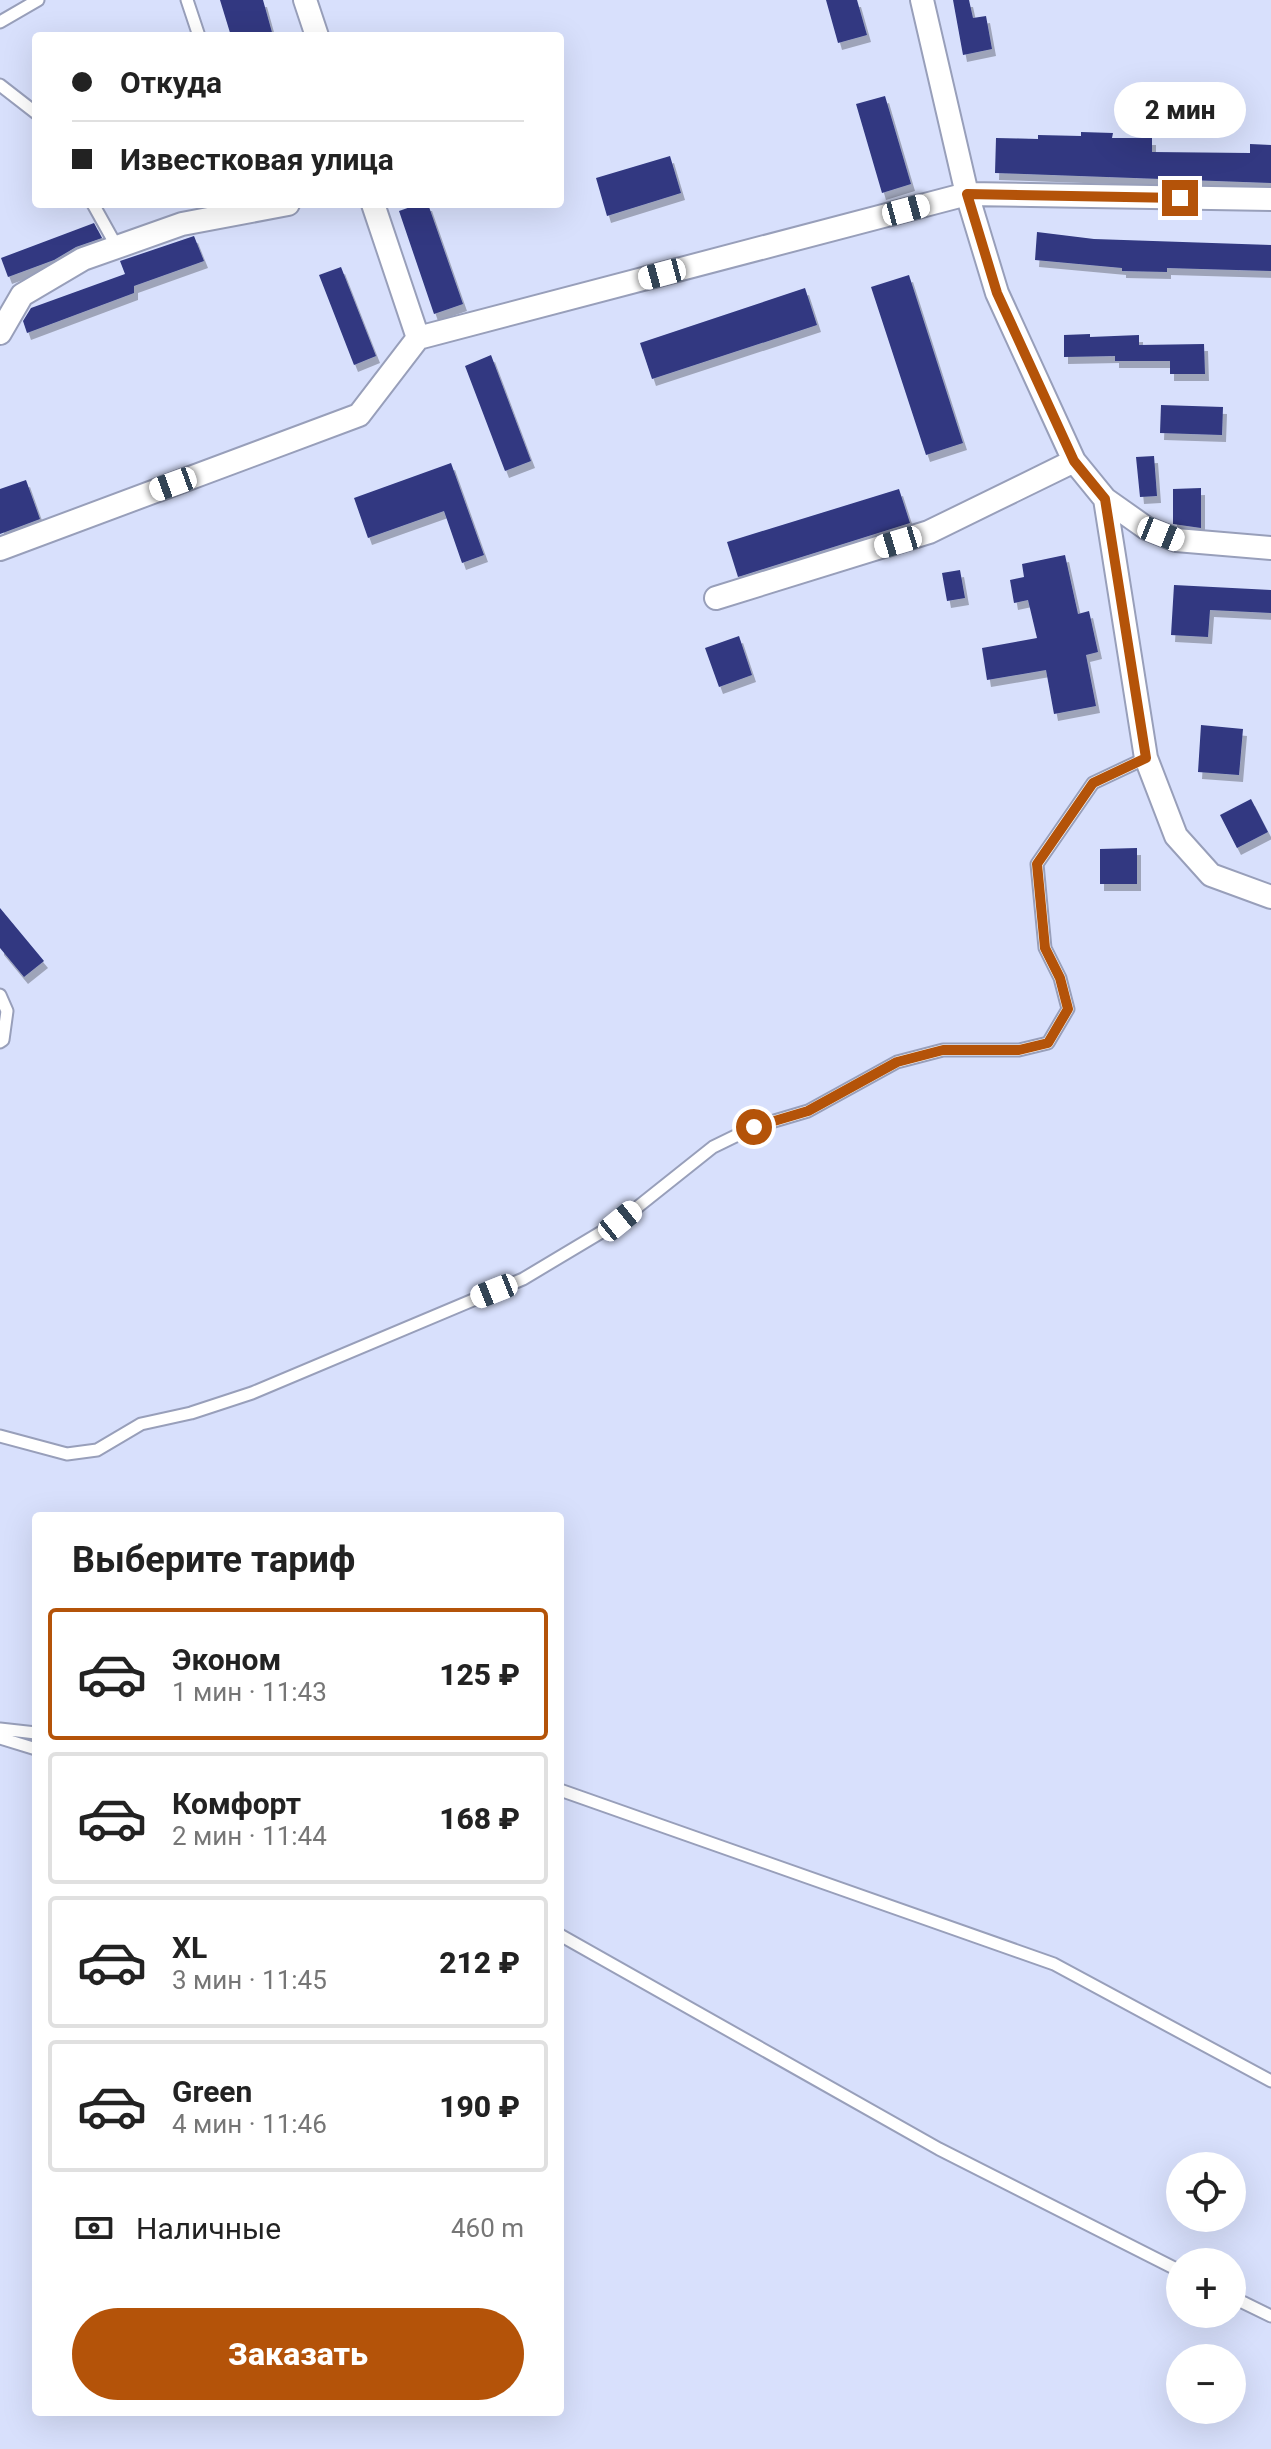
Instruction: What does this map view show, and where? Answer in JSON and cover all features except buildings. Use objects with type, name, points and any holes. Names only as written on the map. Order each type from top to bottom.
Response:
[{"type":"street","points":[[305,0],[316,32]]},
{"type":"street","points":[[922,0],[967,194],[997,293],[1074,461],[1105,499],[1146,528],[1176,540],[1271,548]]},
{"type":"street","points":[[0,549],[359,415],[418,338],[967,194],[1271,199]]},
{"type":"street","points":[[0,333],[22,295],[83,259],[182,224],[267,208]]},
{"type":"street","points":[[374,208],[418,338]]},
{"type":"street","points":[[716,598],[929,532],[1074,461]]},
{"type":"street","points":[[1105,499],[1146,758],[1176,836],[1211,875],[1270,897]]},
{"type":"lane","points":[[0,22],[38,0]]},
{"type":"lane","points":[[187,0],[198,32]]},
{"type":"lane","points":[[0,85],[32,110]]},
{"type":"lane","points":[[95,208],[117,247]]},
{"type":"lane","points":[[0,1436],[67,1454],[97,1450],[141,1424],[191,1413],[252,1393],[523,1279],[620,1221],[713,1147],[754,1127],[808,1111],[897,1062],[943,1050],[1019,1050],[1048,1043],[1068,1009],[1060,978],[1045,948],[1037,864],[1093,783],[1146,758]]},
{"type":"lane","points":[[0,995],[7,1011],[3,1040],[0,1042]]},
{"type":"lane","points":[[0,1729],[32,1733]]},
{"type":"lane","points":[[0,1738],[32,1748]]},
{"type":"lane","points":[[564,1791],[1054,1964],[1271,2081]]},
{"type":"lane","points":[[564,1937],[939,2149],[1166,2264]]},
{"type":"lane","points":[[1246,2304],[1271,2316]]},
{"type":"route","points":[[754,1127],[808,1111],[897,1062],[943,1050],[1019,1050],[1048,1043],[1068,1009],[1060,978],[1045,948],[1037,864],[1093,783],[1146,758],[1105,499],[1074,461],[997,293],[967,194],[1180,198]]}]
